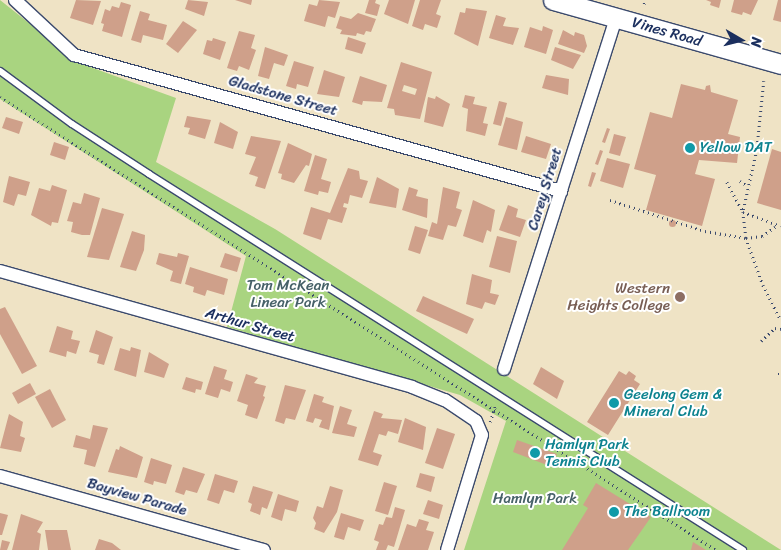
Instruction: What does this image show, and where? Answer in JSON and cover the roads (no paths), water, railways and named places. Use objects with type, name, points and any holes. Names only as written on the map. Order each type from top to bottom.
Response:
[{"type":"main road","name":"Vines Road","points":[[554,0],[781,64]]},
{"type":"street","name":"Gladstone Street","points":[[15,0],[74,55],[561,190]]},
{"type":"street","name":"Carey Street","points":[[504,370],[616,18]]},
{"type":"street","name":"Arthur Street","points":[[0,272],[429,392],[471,417],[480,428],[481,445],[447,550]]},
{"type":"street","name":"Bayview Parade","points":[[0,476],[264,550]]},
{"type":"lane","points":[[0,71],[102,144],[743,550]]},
{"type":"place","name":"Yellow DAT","points":[[690,148]]},
{"type":"place","name":"Western Heights College","points":[[680,297]]},
{"type":"place","name":"Geelong Gem & Mineral Club","points":[[614,403]]},
{"type":"place","name":"Hamlyn Park Tennis Club","points":[[535,453]]},
{"type":"place","name":"The Ballroom","points":[[614,512]]},
{"type":"park label","name":"Tom McKean Linear Park","points":[[288,294]]},
{"type":"park label","name":"Hamlyn Park","points":[[535,499]]}]
